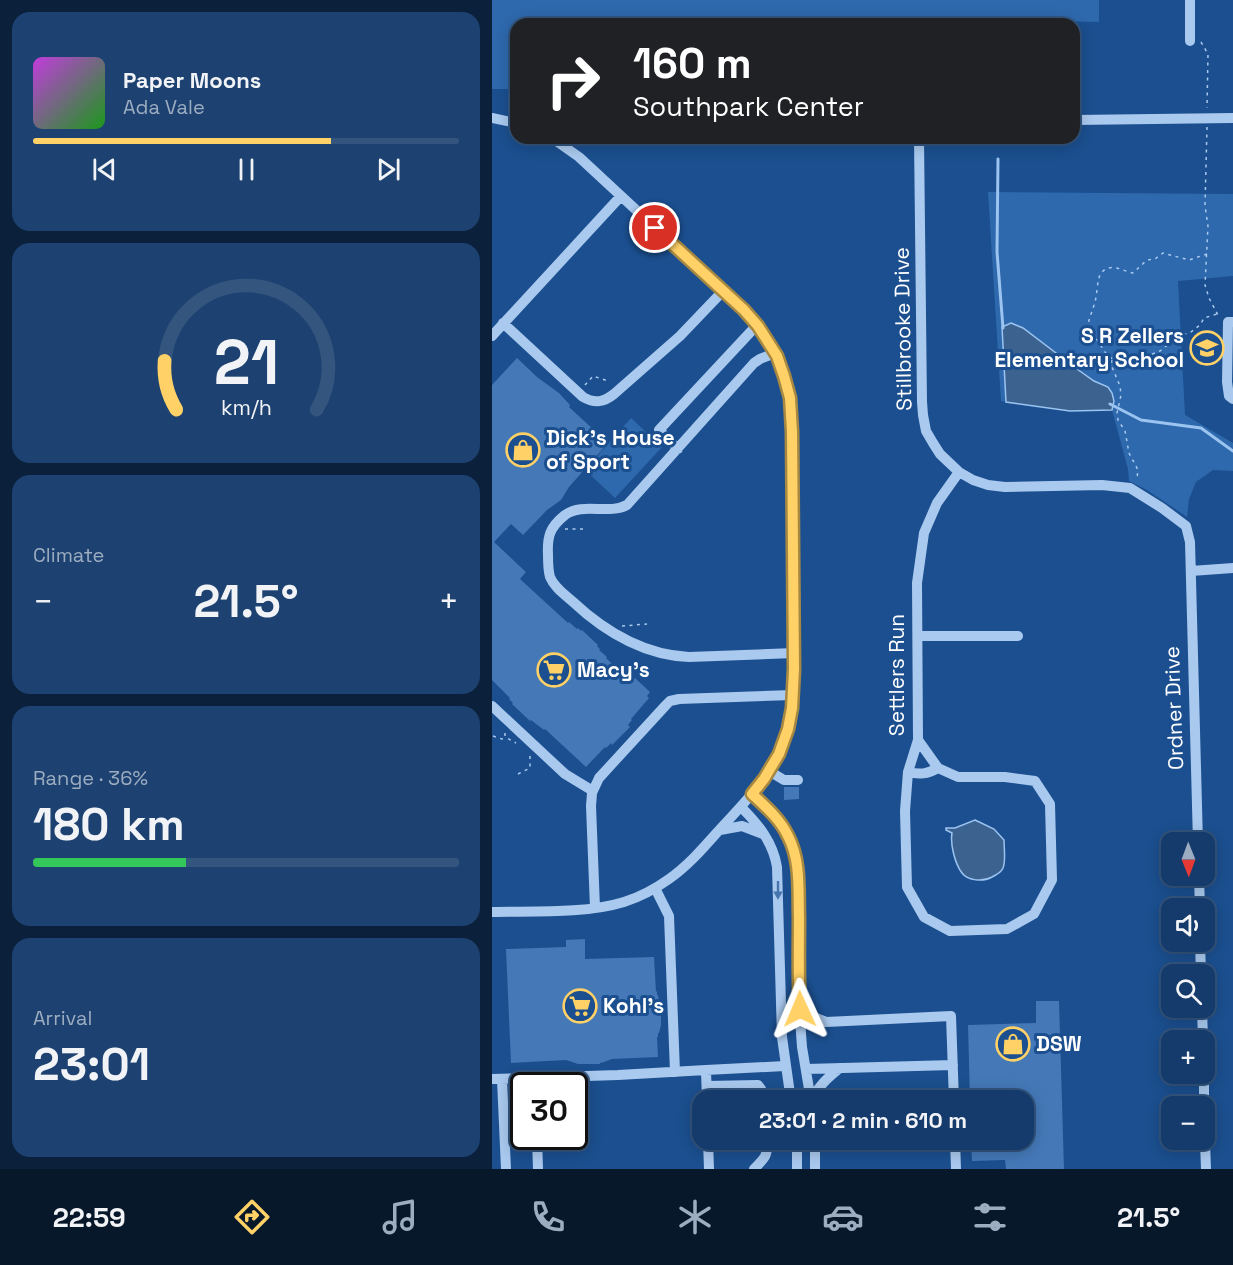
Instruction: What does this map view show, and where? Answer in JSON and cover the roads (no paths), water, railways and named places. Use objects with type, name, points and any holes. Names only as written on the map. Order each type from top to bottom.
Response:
[{"type":"street","points":[[1190,0],[1190,38]]},
{"type":"street","points":[[492,118],[510,122]]},
{"type":"street","points":[[1080,120],[1233,118]]},
{"type":"street","points":[[492,912],[595,908],[627,900],[655,888],[676,874],[741,807],[769,771],[787,735],[793,694],[792,416],[787,387],[775,352],[757,325],[723,291],[579,157],[561,144]]},
{"type":"street","name":"Stillbrooke Drive","points":[[919,144],[922,415],[926,431],[933,443],[958,472],[973,480],[988,484],[1005,487],[1130,488],[1170,513],[1185,526],[1190,542],[1191,571]]},
{"type":"street","points":[[492,336],[621,196]]},
{"type":"street","points":[[504,323],[583,397],[590,401],[603,401],[680,336],[723,291]]},
{"type":"street","points":[[1230,322],[1227,382],[1229,396],[1233,399]]},
{"type":"street","points":[[678,448],[659,430],[757,325]]},
{"type":"street","points":[[775,352],[754,363],[625,506],[574,510],[562,518],[548,537],[548,569],[553,582],[587,615],[604,628],[648,648],[688,657],[794,653]]},
{"type":"street","name":"Settlers Run","points":[[938,768],[958,777],[1005,777],[1035,780],[1050,804],[1052,880],[1034,914],[1007,929],[950,932],[924,917],[907,887],[905,811],[908,772],[918,740],[917,583],[924,532],[937,502],[958,472]]},
{"type":"street","points":[[1191,571],[1233,568]]},
{"type":"street","name":"Ordner Drive","points":[[1191,571],[1198,832]]},
{"type":"street","points":[[918,636],[1018,636]]},
{"type":"street","points":[[595,908],[592,791],[599,778],[657,714],[670,701],[683,698],[793,694]]},
{"type":"street","points":[[492,706],[565,774],[592,791]]},
{"type":"street","points":[[908,772],[923,774],[938,768],[918,740]]},
{"type":"street","points":[[769,771],[784,780],[798,780]]},
{"type":"street","points":[[752,794],[782,825],[795,853],[798,883],[799,1005],[809,1090]]},
{"type":"street","points":[[741,807],[764,834],[775,856],[778,872],[779,981],[782,1038],[789,1090]]},
{"type":"street","points":[[720,830],[742,826],[764,834]]},
{"type":"street","points":[[655,888],[669,916],[675,1072]]},
{"type":"street","points":[[799,1005],[806,1014],[826,1022],[951,1016],[954,1090]]},
{"type":"street","points":[[806,1069],[953,1065]]},
{"type":"street","points":[[588,1078],[785,1066]]},
{"type":"street","points":[[816,1090],[824,1080],[840,1068]]},
{"type":"street","points":[[706,1070],[706,1090]]},
{"type":"street","points":[[497,1079],[506,1169]]},
{"type":"street","points":[[706,1086],[758,1085],[761,1090]]},
{"type":"street","points":[[537,1150],[538,1169]]},
{"type":"street","points":[[708,1150],[709,1169]]},
{"type":"street","points":[[754,1169],[766,1156],[767,1150]]},
{"type":"street","points":[[797,1150],[797,1169]]},
{"type":"street","points":[[815,1150],[815,1169]]},
{"type":"street","points":[[955,1150],[956,1169]]},
{"type":"street","points":[[1205,1150],[1206,1169]]},
{"type":"waterway","points":[[998,159],[997,252],[1003,328]]},
{"type":"waterway","points":[[1110,404],[1141,420],[1201,428],[1233,451]]},
{"type":"place","name":"S R Zellers Elementary School","points":[[1207,348]]},
{"type":"place","name":"Dick's House of Sport","points":[[523,450]]},
{"type":"place","name":"Macy's","points":[[554,670]]},
{"type":"place","name":"Kohl's","points":[[580,1006]]},
{"type":"place","name":"DSW","points":[[1013,1044]]}]
